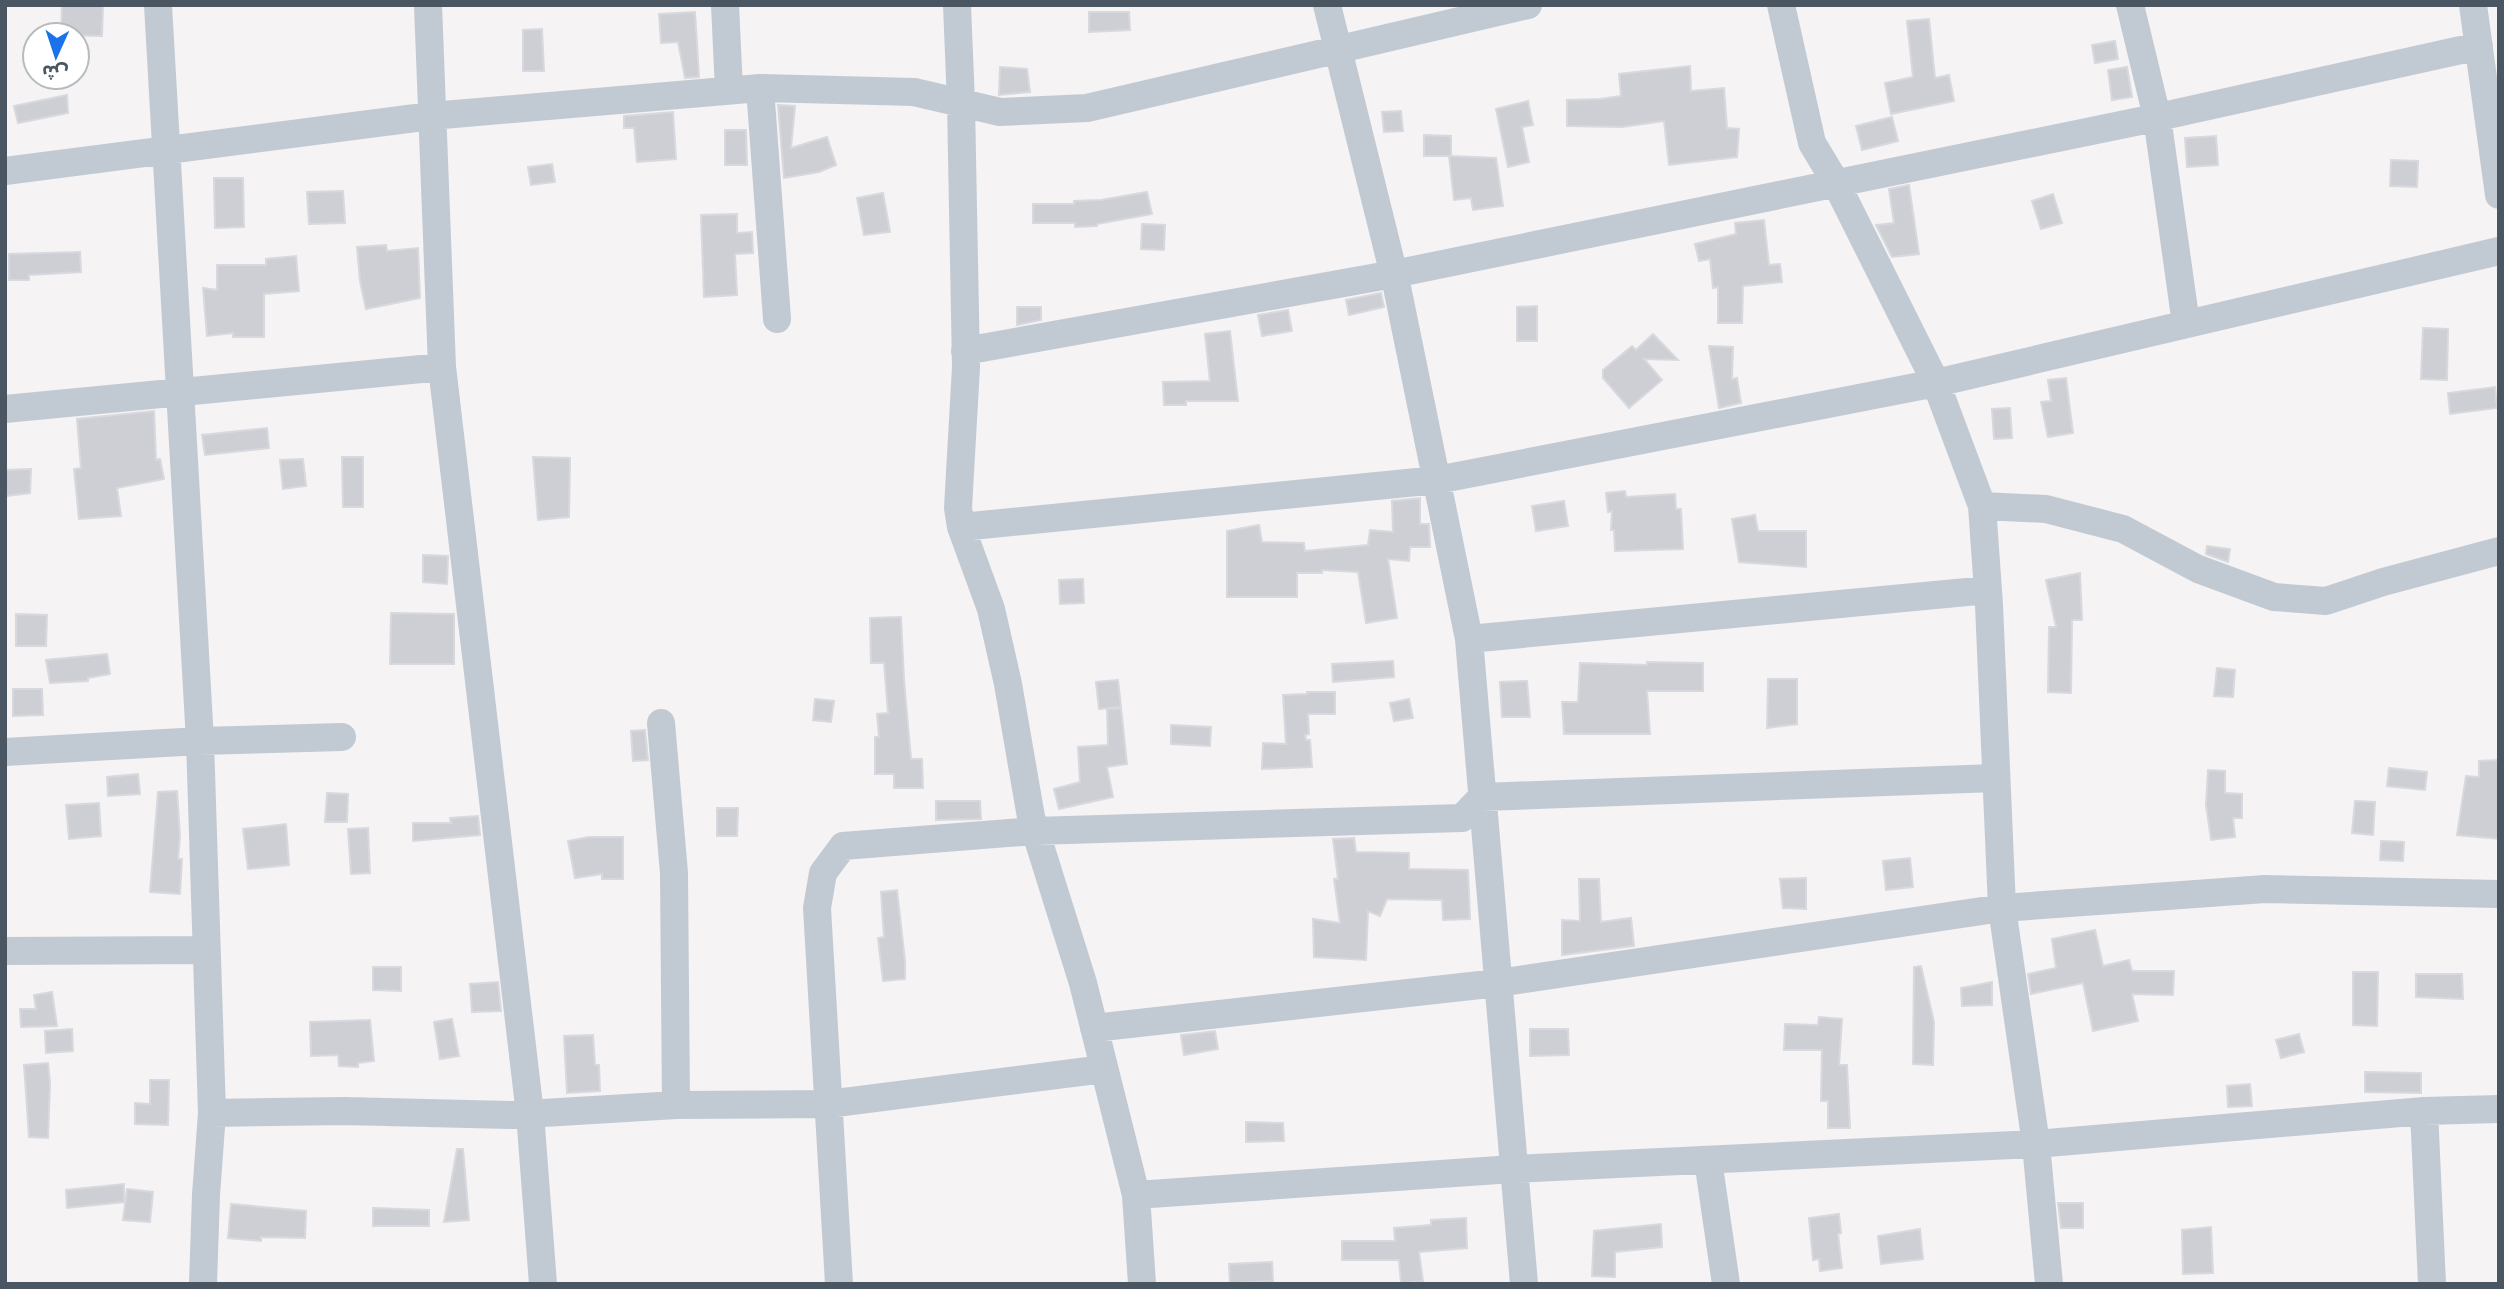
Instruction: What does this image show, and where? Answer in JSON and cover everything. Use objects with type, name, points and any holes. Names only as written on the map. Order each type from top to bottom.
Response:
[{"type":"street","points":[[158,5],[200,741],[212,1113],[203,1284]]},
{"type":"street","points":[[428,5],[442,367],[530,1114],[543,1284]]},
{"type":"street","points":[[725,5],[729,90]]},
{"type":"street","points":[[957,5],[965,351],[958,508],[961,527],[991,609],[1035,831],[1083,983],[1136,1195],[1142,1284]]},
{"type":"street","points":[[1327,5],[1394,274],[1469,639],[1524,1284]]},
{"type":"street","points":[[5,171],[431,116],[760,88],[914,92],[1000,112],[1087,108],[1528,5]]},
{"type":"street","points":[[1781,5],[1812,143],[1836,183],[1936,383],[1982,506],[2002,908],[2036,1144],[2049,1284]]},
{"type":"street","points":[[2130,5],[2157,117],[2186,324]]},
{"type":"street","points":[[2473,5],[2499,195]]},
{"type":"street","points":[[965,351],[1394,274],[2157,117],[2479,46]]},
{"type":"street","points":[[760,88],[777,318]]},
{"type":"street","points":[[961,527],[1437,480],[1936,383],[2499,251]]},
{"type":"street","points":[[5,409],[442,367]]},
{"type":"street","points":[[1982,506],[2046,509],[2123,529],[2198,569],[2274,597],[2326,601],[2383,582],[2499,551]]},
{"type":"street","points":[[1469,639],[1988,590]]},
{"type":"street","points":[[661,723],[674,885],[676,1105]]},
{"type":"street","points":[[5,752],[200,741],[342,737]]},
{"type":"street","points":[[839,1284],[817,908],[823,873],[843,846],[1035,831],[1462,818],[1482,797],[1996,778]]},
{"type":"street","points":[[1094,1028],[1498,983],[2002,908],[2264,889],[2499,894]]},
{"type":"street","points":[[5,951],[206,950]]},
{"type":"street","points":[[212,1113],[344,1111],[530,1114],[676,1105],[828,1104],[1104,1069]]},
{"type":"street","points":[[1136,1195],[1513,1169],[2036,1144],[2424,1111],[2499,1109]]},
{"type":"street","points":[[2424,1111],[2432,1284]]},
{"type":"street","points":[[1708,1160],[1726,1284]]},
{"type":"building","points":[[62,5],[103,5],[102,36],[91,36],[91,21],[61,21]]},
{"type":"building","points":[[695,12],[699,77],[685,78],[678,42],[661,43],[659,14]]},
{"type":"building","points":[[1089,12],[1129,12],[1130,30],[1089,32]]},
{"type":"building","points":[[1929,19],[1935,78],[1949,75],[1954,101],[1891,114],[1885,83],[1913,77],[1907,21]]},
{"type":"building","points":[[542,29],[544,71],[523,71],[523,30]]},
{"type":"building","points":[[2115,41],[2118,59],[2095,63],[2092,45]]},
{"type":"building","points":[[1690,66],[1691,91],[1724,88],[1727,128],[1739,129],[1737,157],[1669,165],[1664,121],[1622,127],[1567,126],[1567,100],[1621,96],[1619,74]]},
{"type":"building","points":[[1000,67],[1027,69],[1030,92],[999,95]]},
{"type":"building","points":[[2127,67],[2132,97],[2112,100],[2108,70]]},
{"type":"building","points":[[67,95],[68,113],[18,123],[14,106]]},
{"type":"building","points":[[1528,101],[1533,125],[1522,127],[1529,162],[1508,167],[1496,109]]},
{"type":"building","points":[[778,105],[795,106],[791,148],[827,137],[836,165],[819,172],[784,178]]},
{"type":"building","points":[[1401,111],[1403,131],[1384,132],[1382,112]]},
{"type":"building","points":[[673,112],[676,159],[637,162],[634,128],[624,128],[624,116]]},
{"type":"building","points":[[1892,117],[1898,141],[1862,150],[1856,126]]},
{"type":"building","points":[[725,130],[746,130],[747,165],[725,165]]},
{"type":"building","points":[[1424,135],[1451,136],[1451,156],[1496,158],[1503,206],[1473,210],[1471,198],[1454,200],[1449,156],[1424,156]]},
{"type":"building","points":[[2216,136],[2218,165],[2187,167],[2185,138]]},
{"type":"building","points":[[2391,160],[2418,161],[2417,187],[2390,186]]},
{"type":"building","points":[[552,164],[555,182],[531,185],[528,167]]},
{"type":"building","points":[[214,178],[243,178],[244,227],[215,228]]},
{"type":"building","points":[[1909,185],[1919,254],[1892,257],[1876,225],[1894,223],[1889,189]]},
{"type":"building","points":[[343,191],[345,223],[309,224],[307,192]]},
{"type":"building","points":[[1147,192],[1152,214],[1097,226],[1033,223],[1033,204],[1074,204],[1074,201],[1101,200]]},
{"type":"building","points":[[883,193],[890,232],[864,235],[857,198]]},
{"type":"building","points":[[2053,194],[2062,223],[2041,229],[2032,201]]},
{"type":"building","points":[[737,214],[737,233],[752,232],[753,253],[735,254],[737,295],[704,297],[701,215]]},
{"type":"building","points":[[1764,220],[1769,265],[1780,264],[1782,282],[1743,286],[1742,323],[1718,323],[1718,287],[1713,288],[1710,259],[1699,261],[1695,244],[1736,234],[1735,223]]},
{"type":"building","points":[[1142,224],[1165,225],[1164,250],[1141,249]]},
{"type":"building","points":[[386,245],[387,251],[418,248],[420,298],[366,309],[357,247]]},
{"type":"building","points":[[80,252],[81,272],[29,275],[29,280],[9,280],[9,254]]},
{"type":"building","points":[[296,256],[299,291],[264,294],[264,337],[233,337],[233,333],[207,336],[203,288],[217,290],[217,265],[266,265],[266,259]]},
{"type":"building","points":[[1381,293],[1384,307],[1349,315],[1346,300]]},
{"type":"building","points":[[1537,306],[1537,341],[1517,341],[1517,307]]},
{"type":"building","points":[[1017,307],[1041,307],[1041,320],[1017,325]]},
{"type":"building","points":[[1288,310],[1292,331],[1262,336],[1258,315]]},
{"type":"building","points":[[2423,328],[2448,329],[2447,380],[2421,379]]},
{"type":"building","points":[[1230,331],[1238,401],[1186,401],[1186,405],[1164,405],[1163,382],[1210,381],[1205,334]]},
{"type":"building","points":[[1653,334],[1678,360],[1644,359],[1662,380],[1629,408],[1603,378],[1603,370],[1632,346],[1636,350]]},
{"type":"building","points":[[1709,346],[1733,347],[1732,379],[1737,378],[1741,403],[1719,408]]},
{"type":"building","points":[[2066,378],[2073,433],[2048,437],[2041,402],[2051,401],[2048,380]]},
{"type":"building","points":[[2495,387],[2497,408],[2450,414],[2448,393]]},
{"type":"building","points":[[2010,408],[2012,438],[1994,439],[1992,409]]},
{"type":"building","points":[[154,411],[156,460],[160,459],[164,479],[117,488],[121,516],[79,519],[74,469],[81,468],[77,419]]},
{"type":"building","points":[[267,428],[269,448],[205,455],[202,435]]},
{"type":"building","points":[[342,457],[363,457],[363,507],[343,507]]},
{"type":"building","points":[[533,457],[570,458],[569,517],[538,520]]},
{"type":"building","points":[[303,459],[306,486],[283,489],[280,460]]},
{"type":"building","points":[[31,469],[30,493],[5,496],[5,470]]},
{"type":"building","points":[[1625,491],[1626,497],[1675,494],[1676,509],[1681,509],[1683,549],[1615,551],[1614,530],[1611,530],[1612,511],[1608,512],[1606,493]]},
{"type":"building","points":[[1420,498],[1420,524],[1429,524],[1430,547],[1410,547],[1409,561],[1388,559],[1397,618],[1366,623],[1358,572],[1322,570],[1322,573],[1297,573],[1297,597],[1227,597],[1227,531],[1259,525],[1262,542],[1304,543],[1305,551],[1368,545],[1370,530],[1393,532],[1392,501]]},
{"type":"building","points":[[1564,501],[1568,526],[1536,531],[1532,506]]},
{"type":"building","points":[[1755,515],[1758,531],[1806,531],[1806,567],[1739,562],[1732,519]]},
{"type":"building","points":[[2207,546],[2230,549],[2228,562],[2206,554]]},
{"type":"building","points":[[423,555],[448,556],[447,584],[423,582]]},
{"type":"building","points":[[2080,573],[2082,620],[2072,620],[2071,693],[2048,692],[2049,627],[2056,627],[2046,580]]},
{"type":"building","points":[[1083,579],[1084,603],[1060,604],[1059,580]]},
{"type":"building","points":[[391,613],[454,614],[454,664],[390,664]]},
{"type":"building","points":[[16,614],[47,615],[46,646],[16,646]]},
{"type":"building","points":[[901,617],[911,759],[922,759],[923,788],[894,788],[894,774],[875,774],[875,737],[879,737],[877,714],[888,713],[884,663],[871,663],[870,618]]},
{"type":"building","points":[[107,654],[110,674],[88,678],[88,681],[50,683],[46,660]]},
{"type":"building","points":[[1393,661],[1394,677],[1333,682],[1332,664]]},
{"type":"building","points":[[1647,662],[1703,663],[1703,691],[1647,691],[1650,734],[1564,734],[1562,702],[1578,702],[1580,663],[1647,665]]},
{"type":"building","points":[[2217,668],[2235,670],[2233,697],[2214,696]]},
{"type":"building","points":[[1768,679],[1797,679],[1797,724],[1767,728]]},
{"type":"building","points":[[1118,680],[1121,707],[1099,709],[1096,682]]},
{"type":"building","points":[[1527,681],[1530,717],[1502,717],[1500,682]]},
{"type":"building","points":[[13,689],[42,689],[43,715],[13,716]]},
{"type":"building","points":[[1335,692],[1335,714],[1308,714],[1309,734],[1305,735],[1306,740],[1310,740],[1312,767],[1262,769],[1263,743],[1286,744],[1283,695]]},
{"type":"building","points":[[815,699],[834,701],[831,722],[813,720]]},
{"type":"building","points":[[1409,699],[1413,718],[1394,721],[1390,703]]},
{"type":"building","points":[[1121,708],[1127,764],[1107,767],[1113,797],[1059,809],[1054,789],[1080,782],[1078,747],[1108,745],[1107,709]]},
{"type":"building","points":[[1171,725],[1211,727],[1210,746],[1171,744]]},
{"type":"building","points":[[645,730],[648,760],[633,761],[631,731]]},
{"type":"building","points":[[2499,760],[2499,839],[2457,835],[2466,776],[2479,777],[2479,761]]},
{"type":"building","points":[[2389,768],[2427,772],[2425,790],[2387,786]]},
{"type":"building","points":[[2208,770],[2225,771],[2225,793],[2242,794],[2242,818],[2233,818],[2235,837],[2211,840],[2206,805]]},
{"type":"building","points":[[138,774],[140,794],[108,796],[107,777]]},
{"type":"building","points":[[177,791],[180,836],[178,859],[182,859],[180,894],[150,892],[158,792]]},
{"type":"building","points":[[327,793],[348,794],[347,822],[325,822]]},
{"type":"building","points":[[936,801],[980,801],[981,819],[936,820]]},
{"type":"building","points":[[2355,801],[2375,802],[2373,835],[2352,833]]},
{"type":"building","points":[[99,803],[101,836],[69,839],[66,805]]},
{"type":"building","points":[[717,808],[738,808],[737,836],[717,836]]},
{"type":"building","points":[[478,816],[480,835],[413,841],[413,823],[451,823],[450,818]]},
{"type":"building","points":[[286,824],[289,865],[248,869],[243,829]]},
{"type":"building","points":[[368,828],[370,873],[351,874],[348,829]]},
{"type":"building","points":[[589,837],[623,837],[623,879],[602,879],[602,874],[575,878],[568,841]]},
{"type":"building","points":[[1354,838],[1356,852],[1409,853],[1409,869],[1468,870],[1470,919],[1443,920],[1442,900],[1387,899],[1380,916],[1368,911],[1366,960],[1314,957],[1313,919],[1340,923],[1334,879],[1338,879],[1333,839]]},
{"type":"building","points":[[2381,841],[2404,842],[2403,861],[2380,860]]},
{"type":"building","points":[[1910,858],[1913,887],[1886,890],[1883,861]]},
{"type":"building","points":[[1806,878],[1806,909],[1783,908],[1780,879]]},
{"type":"building","points":[[1579,879],[1599,879],[1601,922],[1631,918],[1634,946],[1562,955],[1562,920],[1580,921]]},
{"type":"building","points":[[897,890],[905,979],[883,981],[878,938],[884,937],[881,892]]},
{"type":"building","points":[[2095,930],[2103,966],[2129,960],[2132,971],[2174,971],[2173,995],[2132,994],[2138,1021],[2093,1031],[2083,983],[2031,994],[2028,974],[2056,968],[2052,939]]},
{"type":"building","points":[[1921,966],[1934,1022],[1933,1065],[1913,1064],[1914,967]]},
{"type":"building","points":[[373,967],[401,967],[401,991],[373,990]]},
{"type":"building","points":[[2353,972],[2378,972],[2377,1026],[2353,1025]]},
{"type":"building","points":[[2416,974],[2462,974],[2463,999],[2416,997]]},
{"type":"building","points":[[498,982],[501,1011],[472,1012],[470,984]]},
{"type":"building","points":[[1992,982],[1992,1005],[1962,1006],[1961,988]]},
{"type":"building","points":[[52,992],[57,1026],[21,1027],[20,1009],[36,1009],[34,995]]},
{"type":"building","points":[[1819,1017],[1842,1019],[1839,1065],[1847,1065],[1850,1128],[1828,1128],[1828,1101],[1821,1101],[1822,1050],[1784,1050],[1785,1024],[1818,1025]]},
{"type":"building","points":[[452,1019],[459,1056],[440,1059],[434,1022]]},
{"type":"building","points":[[370,1020],[374,1061],[358,1063],[358,1067],[339,1066],[338,1055],[311,1056],[310,1022]]},
{"type":"building","points":[[72,1029],[73,1051],[46,1053],[45,1031]]},
{"type":"building","points":[[1530,1029],[1568,1029],[1569,1055],[1530,1056]]},
{"type":"building","points":[[1215,1031],[1218,1049],[1184,1055],[1181,1035]]},
{"type":"building","points":[[2299,1034],[2304,1052],[2281,1058],[2276,1040]]},
{"type":"building","points":[[593,1035],[595,1065],[599,1065],[600,1091],[567,1093],[564,1036]]},
{"type":"building","points":[[48,1063],[48,1138],[29,1137],[24,1065]]},
{"type":"building","points":[[2365,1072],[2421,1073],[2421,1093],[2365,1092]]},
{"type":"building","points":[[150,1080],[169,1080],[168,1125],[135,1124],[135,1103],[150,1104]]},
{"type":"building","points":[[2250,1084],[2252,1106],[2228,1107],[2227,1086]]},
{"type":"building","points":[[1246,1122],[1283,1123],[1284,1141],[1246,1142]]},
{"type":"building","points":[[457,1149],[463,1149],[469,1220],[444,1222]]},
{"type":"building","points":[[124,1184],[124,1202],[67,1208],[66,1190]]},
{"type":"building","points":[[127,1189],[153,1192],[150,1222],[123,1220]]},
{"type":"building","points":[[2058,1203],[2083,1203],[2083,1228],[2061,1228]]},
{"type":"building","points":[[231,1204],[306,1211],[305,1238],[261,1237],[261,1241],[228,1238]]},
{"type":"building","points":[[373,1208],[429,1210],[429,1226],[373,1226]]},
{"type":"building","points":[[1839,1214],[1841,1233],[1838,1234],[1842,1268],[1820,1271],[1819,1259],[1813,1260],[1809,1218]]},
{"type":"building","points":[[1466,1218],[1467,1248],[1419,1252],[1423,1281],[1401,1283],[1399,1260],[1342,1260],[1342,1241],[1395,1241],[1394,1228],[1431,1225],[1431,1220]]},
{"type":"building","points":[[1661,1224],[1662,1247],[1615,1252],[1615,1277],[1592,1276],[1594,1231]]},
{"type":"building","points":[[2211,1227],[2213,1273],[2183,1274],[2182,1230]]},
{"type":"building","points":[[1920,1229],[1923,1259],[1881,1264],[1878,1236]]},
{"type":"building","points":[[1272,1262],[1273,1281],[1230,1283],[1229,1264]]}]
